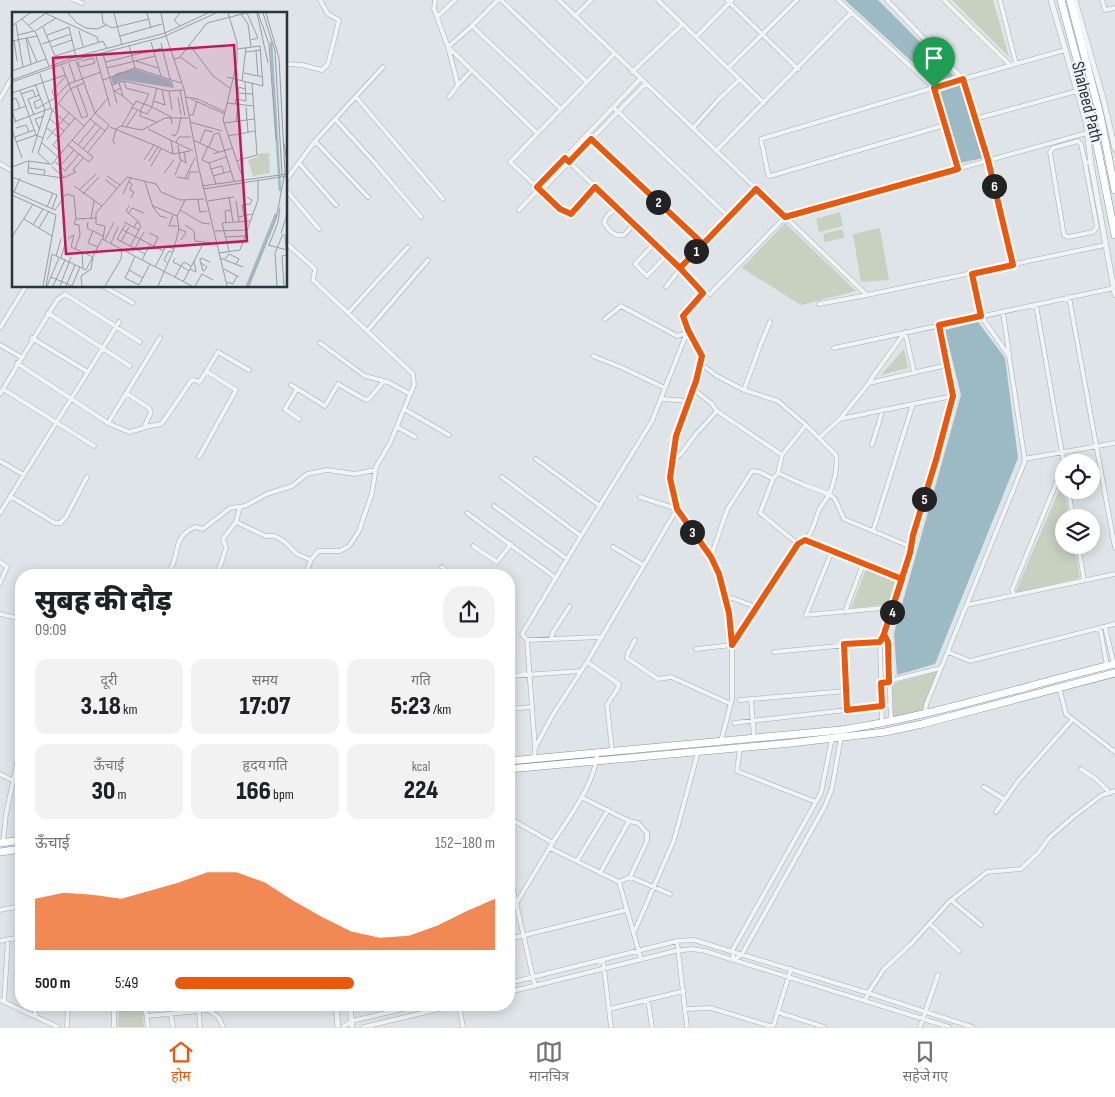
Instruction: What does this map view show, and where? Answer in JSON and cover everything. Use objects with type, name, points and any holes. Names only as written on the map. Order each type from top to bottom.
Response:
[{"type":"highway","name":"Shaheed Path","points":[[1061,0],[1089,104],[1115,235]]},
{"type":"highway","name":"Shaheed Path","points":[[1070,0],[1100,115],[1115,190]]},
{"type":"highway","points":[[515,769],[832,739],[885,732],[922,724],[1059,687],[1113,667]]},
{"type":"highway","points":[[515,761],[842,729],[891,722],[1113,667]]},
{"type":"highway","points":[[2,843],[15,841]]},
{"type":"highway","points":[[0,852],[15,850]]},
{"type":"street","points":[[74,0],[82,3]]},
{"type":"street","points":[[288,64],[302,65],[322,70],[328,64],[339,20],[328,14],[320,0]]},
{"type":"street","points":[[435,0],[434,9],[448,47],[458,85]]},
{"type":"street","points":[[437,17],[455,0]]},
{"type":"street","points":[[448,47],[500,0],[587,82]]},
{"type":"street","points":[[559,0],[632,72],[646,83],[867,295]]},
{"type":"street","points":[[576,16],[591,0]]},
{"type":"street","points":[[728,68],[764,35],[797,0]]},
{"type":"street","points":[[838,0],[934,88],[958,169]]},
{"type":"street","points":[[887,0],[963,79],[988,160],[1013,265]]},
{"type":"street","points":[[944,0],[1010,66]]},
{"type":"street","points":[[1000,0],[1016,64]]},
{"type":"street","points":[[1051,0],[1086,122],[1087,162]]},
{"type":"street","points":[[1075,0],[1113,133],[1115,150]]},
{"type":"street","points":[[1102,0],[1105,10],[1115,8]]},
{"type":"street","points":[[661,1],[764,103]]},
{"type":"street","points":[[696,37],[729,1],[798,69]]},
{"type":"street","points":[[716,151],[851,13]]},
{"type":"street","points":[[632,72],[683,24]]},
{"type":"street","points":[[472,26],[561,109]]},
{"type":"street","points":[[448,47],[538,133]]},
{"type":"street","points":[[945,125],[770,176],[761,139],[1065,50]]},
{"type":"street","points":[[595,187],[571,214],[560,209],[510,162],[614,54]]},
{"type":"street","points":[[288,178],[315,141],[383,67]]},
{"type":"street","points":[[449,98],[472,70]]},
{"type":"street","points":[[0,99],[12,78]]},
{"type":"street","points":[[519,210],[587,134],[640,79]]},
{"type":"street","points":[[693,128],[740,79]]},
{"type":"street","points":[[539,189],[569,162],[646,83]]},
{"type":"street","points":[[0,90],[6,90]]},
{"type":"street","points":[[975,119],[1077,91]]},
{"type":"street","points":[[356,97],[443,199]]},
{"type":"street","points":[[613,107],[729,218]]},
{"type":"street","points":[[335,120],[421,217]]},
{"type":"street","points":[[565,158],[667,255],[703,293],[710,294],[785,217],[1087,133]]},
{"type":"street","points":[[587,134],[703,244]]},
{"type":"street","points":[[315,141],[368,197]]},
{"type":"street","points":[[1095,201],[1097,227],[1093,232],[1068,237],[1064,235],[1050,152],[1053,148],[1078,141],[1081,144],[1087,162],[1115,295]]},
{"type":"street","points":[[299,163],[336,205]]},
{"type":"street","points":[[0,164],[12,171]]},
{"type":"street","points":[[666,286],[680,268],[756,189]]},
{"type":"street","points":[[288,192],[319,229]]},
{"type":"street","points":[[617,208],[604,221],[604,224],[612,233],[616,236],[624,235],[634,224]]},
{"type":"street","points":[[655,244],[635,264],[647,276],[667,255]]},
{"type":"street","points":[[288,245],[315,269],[313,280],[413,374],[414,385],[390,443],[375,470],[372,493],[359,531],[349,546],[340,551],[318,551],[307,569]]},
{"type":"street","points":[[819,304],[972,274],[1105,245]]},
{"type":"street","points":[[348,313],[408,247]]},
{"type":"street","points":[[367,331],[428,260]]},
{"type":"street","points":[[972,274],[981,316],[1009,356]]},
{"type":"street","points":[[0,328],[25,288]]},
{"type":"street","points":[[107,288],[133,303]]},
{"type":"street","points":[[834,348],[1114,288]]},
{"type":"street","points":[[703,293],[683,316],[702,356],[693,389],[676,436],[670,478],[677,509],[711,557],[719,574],[725,600],[732,645],[732,699],[721,741]]},
{"type":"street","points":[[0,394],[48,313],[57,300],[65,294],[140,342]]},
{"type":"street","points":[[1069,298],[1115,548]]},
{"type":"street","points":[[1036,304],[1062,452]]},
{"type":"street","points":[[605,319],[621,306],[677,336],[684,334],[688,330]]},
{"type":"street","points":[[924,714],[1024,459],[1003,312]]},
{"type":"street","points":[[48,313],[130,366]]},
{"type":"street","points":[[0,315],[6,318]]},
{"type":"street","points":[[0,513],[119,322]]},
{"type":"street","points":[[744,390],[770,322]]},
{"type":"street","points":[[882,723],[880,642],[902,579],[953,396],[939,325]]},
{"type":"street","points":[[534,759],[535,748],[526,640],[522,634],[652,421],[688,330]]},
{"type":"street","points":[[905,332],[914,372]]},
{"type":"street","points":[[840,419],[869,383],[905,332]]},
{"type":"street","points":[[32,338],[88,372]]},
{"type":"street","points":[[108,422],[160,338]]},
{"type":"street","points":[[320,343],[365,376],[384,381],[410,394]]},
{"type":"street","points":[[0,345],[21,357]]},
{"type":"street","points":[[17,363],[108,422],[129,432],[160,424],[191,381],[199,382],[218,352],[249,370]]},
{"type":"street","points":[[593,356],[666,388]]},
{"type":"street","points":[[700,363],[717,376],[744,390],[778,401],[806,425],[836,455],[838,462],[829,494],[821,506],[814,529],[805,540],[798,544],[732,645]]},
{"type":"street","points":[[869,383],[948,365]]},
{"type":"street","points":[[200,457],[236,390],[206,371]]},
{"type":"street","points":[[291,385],[325,406],[338,384],[368,400],[384,381]]},
{"type":"street","points":[[3,389],[56,424],[94,446]]},
{"type":"street","points":[[297,389],[285,410],[299,419]]},
{"type":"street","points":[[693,389],[711,403],[716,411],[782,456]]},
{"type":"street","points":[[126,393],[152,412],[144,428]]},
{"type":"street","points":[[819,438],[840,419],[953,396]]},
{"type":"street","points":[[661,399],[689,400]]},
{"type":"street","points":[[873,531],[913,404]]},
{"type":"street","points":[[404,409],[448,435]]},
{"type":"street","points":[[872,445],[883,409]]},
{"type":"street","points":[[672,461],[681,454],[716,411]]},
{"type":"street","points":[[798,544],[760,513],[773,479],[778,473],[782,456],[806,425]]},
{"type":"street","points":[[396,427],[415,437]]},
{"type":"street","points":[[1024,459],[1115,443]]},
{"type":"street","points":[[536,460],[600,506]]},
{"type":"street","points":[[0,461],[24,475]]},
{"type":"street","points":[[170,569],[178,542],[189,529],[195,527],[203,529],[230,508],[245,506],[267,494],[292,486],[307,474],[328,470],[355,474],[375,470]]},
{"type":"street","points":[[711,557],[727,510],[752,471],[760,472],[773,479]]},
{"type":"street","points":[[778,473],[829,494],[835,499],[844,519],[911,547]]},
{"type":"street","points":[[10,496],[55,523],[60,523],[66,517],[87,477]]},
{"type":"street","points":[[502,477],[582,536]]},
{"type":"street","points":[[1014,595],[1012,590],[1055,486]]},
{"type":"street","points":[[640,497],[677,509]]},
{"type":"street","points":[[494,506],[567,559]]},
{"type":"street","points":[[218,569],[226,548],[223,539],[236,522],[240,507]]},
{"type":"street","points":[[535,748],[677,509]]},
{"type":"street","points":[[467,513],[556,578]]},
{"type":"street","points":[[238,523],[266,536],[275,536],[285,542],[297,554],[311,560]]},
{"type":"street","points":[[805,540],[902,579]]},
{"type":"street","points":[[472,546],[497,562],[511,544]]},
{"type":"street","points":[[613,546],[643,565]]},
{"type":"street","points":[[832,551],[806,615],[893,607]]},
{"type":"street","points":[[1080,554],[1084,580]]},
{"type":"street","points":[[0,562],[7,567],[0,583]]},
{"type":"street","points":[[845,612],[864,564]]},
{"type":"street","points":[[967,605],[1115,574]]},
{"type":"street","points":[[725,600],[732,598],[756,607]]},
{"type":"street","points":[[551,639],[553,632],[570,606]]},
{"type":"street","points":[[0,614],[15,618]]},
{"type":"street","points":[[948,652],[970,661],[1115,624]]},
{"type":"street","points":[[1105,627],[1113,667]]},
{"type":"street","points":[[1100,628],[1113,667]]},
{"type":"street","points":[[884,634],[888,642],[891,722]]},
{"type":"street","points":[[526,640],[601,637]]},
{"type":"street","points":[[635,640],[627,658],[655,677],[661,679],[671,678],[731,704]]},
{"type":"street","points":[[774,652],[880,642]]},
{"type":"street","points":[[844,644],[847,710]]},
{"type":"street","points":[[696,649],[732,645]]},
{"type":"street","points":[[587,662],[619,684],[607,705],[612,750]]},
{"type":"street","points":[[881,683],[941,668]]},
{"type":"street","points":[[515,675],[581,671]]},
{"type":"street","points":[[1059,687],[1066,714],[1115,752]]},
{"type":"street","points":[[740,700],[846,691]]},
{"type":"street","points":[[752,699],[754,738]]},
{"type":"street","points":[[734,724],[890,705]]},
{"type":"street","points":[[515,708],[532,707]]},
{"type":"street","points":[[996,812],[1019,780],[1073,718]]},
{"type":"street","points":[[734,960],[742,954],[825,806],[832,788],[842,729]]},
{"type":"street","points":[[734,960],[732,951],[820,793],[832,739],[832,730]]},
{"type":"street","points":[[740,748],[737,771],[816,802]]},
{"type":"street","points":[[517,902],[581,797],[591,777],[597,752]]},
{"type":"street","points":[[632,930],[636,928],[674,840],[698,752]]},
{"type":"street","points":[[2,843],[15,768]]},
{"type":"street","points":[[1081,769],[1113,792]]},
{"type":"street","points":[[0,774],[12,780]]},
{"type":"street","points":[[984,787],[1005,800]]},
{"type":"street","points":[[865,1001],[868,993],[884,969],[911,944],[951,900],[987,872],[1021,869],[1040,852],[1049,838],[1073,817],[1102,795],[1113,792]]},
{"type":"street","points":[[581,797],[629,822],[638,823],[647,833],[647,841],[630,877],[620,882]]},
{"type":"street","points":[[577,862],[608,810]]},
{"type":"street","points":[[515,821],[553,843]]},
{"type":"street","points":[[600,873],[629,822]]},
{"type":"street","points":[[550,848],[620,882]]},
{"type":"street","points":[[630,877],[670,894]]},
{"type":"street","points":[[620,882],[626,910],[641,959]]},
{"type":"street","points":[[515,895],[535,986]]},
{"type":"street","points":[[951,900],[981,926]]},
{"type":"street","points":[[0,910],[15,907]]},
{"type":"street","points":[[515,937],[626,910]]},
{"type":"street","points":[[930,924],[959,950]]},
{"type":"street","points":[[0,941],[15,938]]},
{"type":"street","points":[[8,939],[2,1001],[15,1007]]},
{"type":"street","points":[[515,981],[678,941],[694,940],[972,1027]]},
{"type":"street","points":[[678,941],[688,1027]]},
{"type":"street","points":[[515,991],[679,950],[692,949],[705,951],[949,1027]]},
{"type":"street","points":[[603,960],[611,1027]]},
{"type":"street","points":[[686,1009],[711,1008],[773,1027],[791,969]]},
{"type":"street","points":[[920,1027],[938,975]]},
{"type":"street","points":[[609,1009],[684,991]]},
{"type":"street","points":[[648,1000],[652,1027]]},
{"type":"street","points":[[24,1011],[58,1027]]},
{"type":"street","points":[[35,1011],[35,1016]]},
{"type":"street","points":[[67,1027],[68,1011]]},
{"type":"street","points":[[114,1011],[114,1027]]},
{"type":"street","points":[[147,1011],[148,1027]]},
{"type":"street","points":[[147,1016],[199,1011],[200,1027]]},
{"type":"street","points":[[210,1011],[219,1018],[223,1027]]},
{"type":"street","points":[[337,1011],[338,1027]]},
{"type":"street","points":[[351,1011],[352,1024]]},
{"type":"street","points":[[343,1027],[398,1011]]},
{"type":"street","points":[[364,1027],[432,1011]]},
{"type":"street","points":[[459,1011],[463,1027]]},
{"type":"street","points":[[777,1012],[810,1025],[824,1027]]},
{"type":"street","points":[[171,1014],[173,1027]]},
{"type":"green space","points":[[952,0],[993,0],[1009,57]]},
{"type":"green space","points":[[840,212],[843,226],[819,232],[816,219]]},
{"type":"green space","points":[[785,223],[856,291],[801,305],[742,268]]},
{"type":"green space","points":[[880,228],[889,280],[861,282],[853,234]]},
{"type":"green space","points":[[843,229],[844,238],[825,242],[823,234]]},
{"type":"green space","points":[[904,349],[908,368],[881,375]]},
{"type":"green space","points":[[1055,499],[1065,499],[1067,509],[1055,509],[1055,554],[1076,554],[1080,578],[1015,593]]},
{"type":"green space","points":[[866,569],[895,582],[888,604],[851,608]]},
{"type":"green space","points":[[938,671],[922,712],[893,719],[892,684]]},
{"type":"green space","points":[[119,1011],[143,1011],[144,1027],[118,1027]]},
{"type":"water","points":[[845,0],[878,0],[954,76],[935,83]]},
{"type":"water","points":[[960,85],[983,158],[960,163],[940,92]]},
{"type":"water","points":[[978,322],[1005,358],[1018,458],[935,664],[897,675],[894,633],[961,395],[945,330]]},
{"type":"route","points":[[934,88],[958,169],[785,217],[756,189],[680,268],[595,187],[571,214],[560,209],[537,187],[565,158],[569,162],[591,139],[703,244],[680,268],[703,293],[683,316],[702,356],[696,381],[676,436],[670,478],[677,509],[711,557],[719,574],[729,613],[732,645],[798,544],[805,540],[902,579],[884,634],[880,642],[844,644],[847,710],[882,706],[881,683],[889,682],[888,642],[884,634],[893,607],[910,553],[913,535],[953,396],[939,325],[981,316],[972,274],[1013,265],[988,160],[963,79],[934,88]]}]
